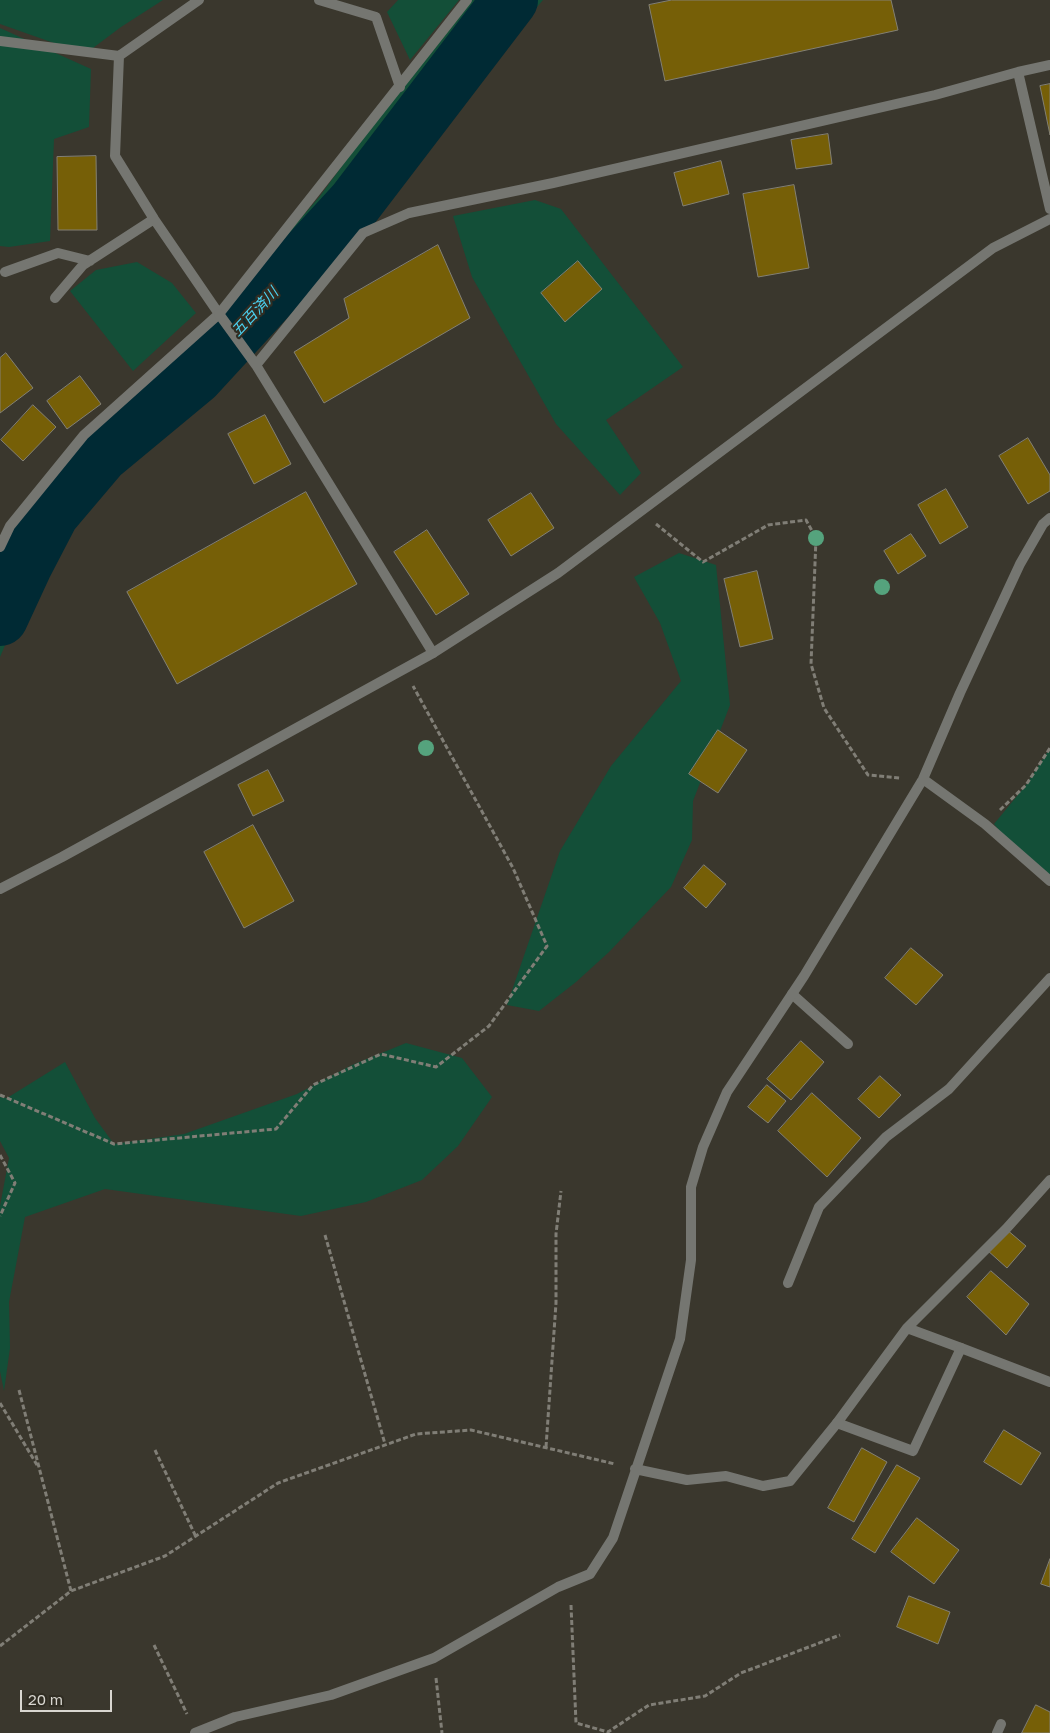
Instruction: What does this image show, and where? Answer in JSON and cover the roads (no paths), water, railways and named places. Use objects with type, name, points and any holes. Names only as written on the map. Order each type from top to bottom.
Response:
[{"type":"street","points":[[0,41],[119,56],[199,0]]},
{"type":"street","points":[[319,0],[376,17],[400,87]]},
{"type":"street","points":[[0,547],[10,526],[84,435],[219,314],[468,0]]},
{"type":"street","points":[[119,56],[115,156],[154,219],[256,365],[433,653]]},
{"type":"street","points":[[256,365],[363,233],[409,213],[562,181],[1050,65]]},
{"type":"street","points":[[1018,72],[1050,209]]},
{"type":"street","points":[[56,298],[84,265],[154,219]]},
{"type":"street","points":[[0,889],[62,857],[433,653],[558,573],[993,248],[1050,219]]},
{"type":"street","points":[[5,272],[58,253],[90,261]]},
{"type":"street","points":[[195,1733],[235,1717],[331,1695],[434,1658],[550,1591],[590,1574],[613,1538],[680,1339],[691,1260],[691,1186],[703,1147],[727,1092],[792,994],[924,779],[960,693],[1020,564],[1043,524],[1050,518]]},
{"type":"street","points":[[924,779],[985,824],[1050,880]]},
{"type":"street","points":[[788,1283],[820,1207],[886,1138],[950,1089],[1050,978]]},
{"type":"street","points":[[792,994],[848,1044]]},
{"type":"street","points":[[635,1469],[687,1480],[726,1476],[762,1486],[790,1480],[837,1423],[907,1328],[1006,1229],[1050,1180]]},
{"type":"street","points":[[907,1328],[1050,1382]]},
{"type":"street","points":[[837,1423],[913,1451],[961,1348]]},
{"type":"waterway","name":"五百済川","points":[[0,618],[51,514],[101,455],[195,377],[355,203],[510,0]]}]
